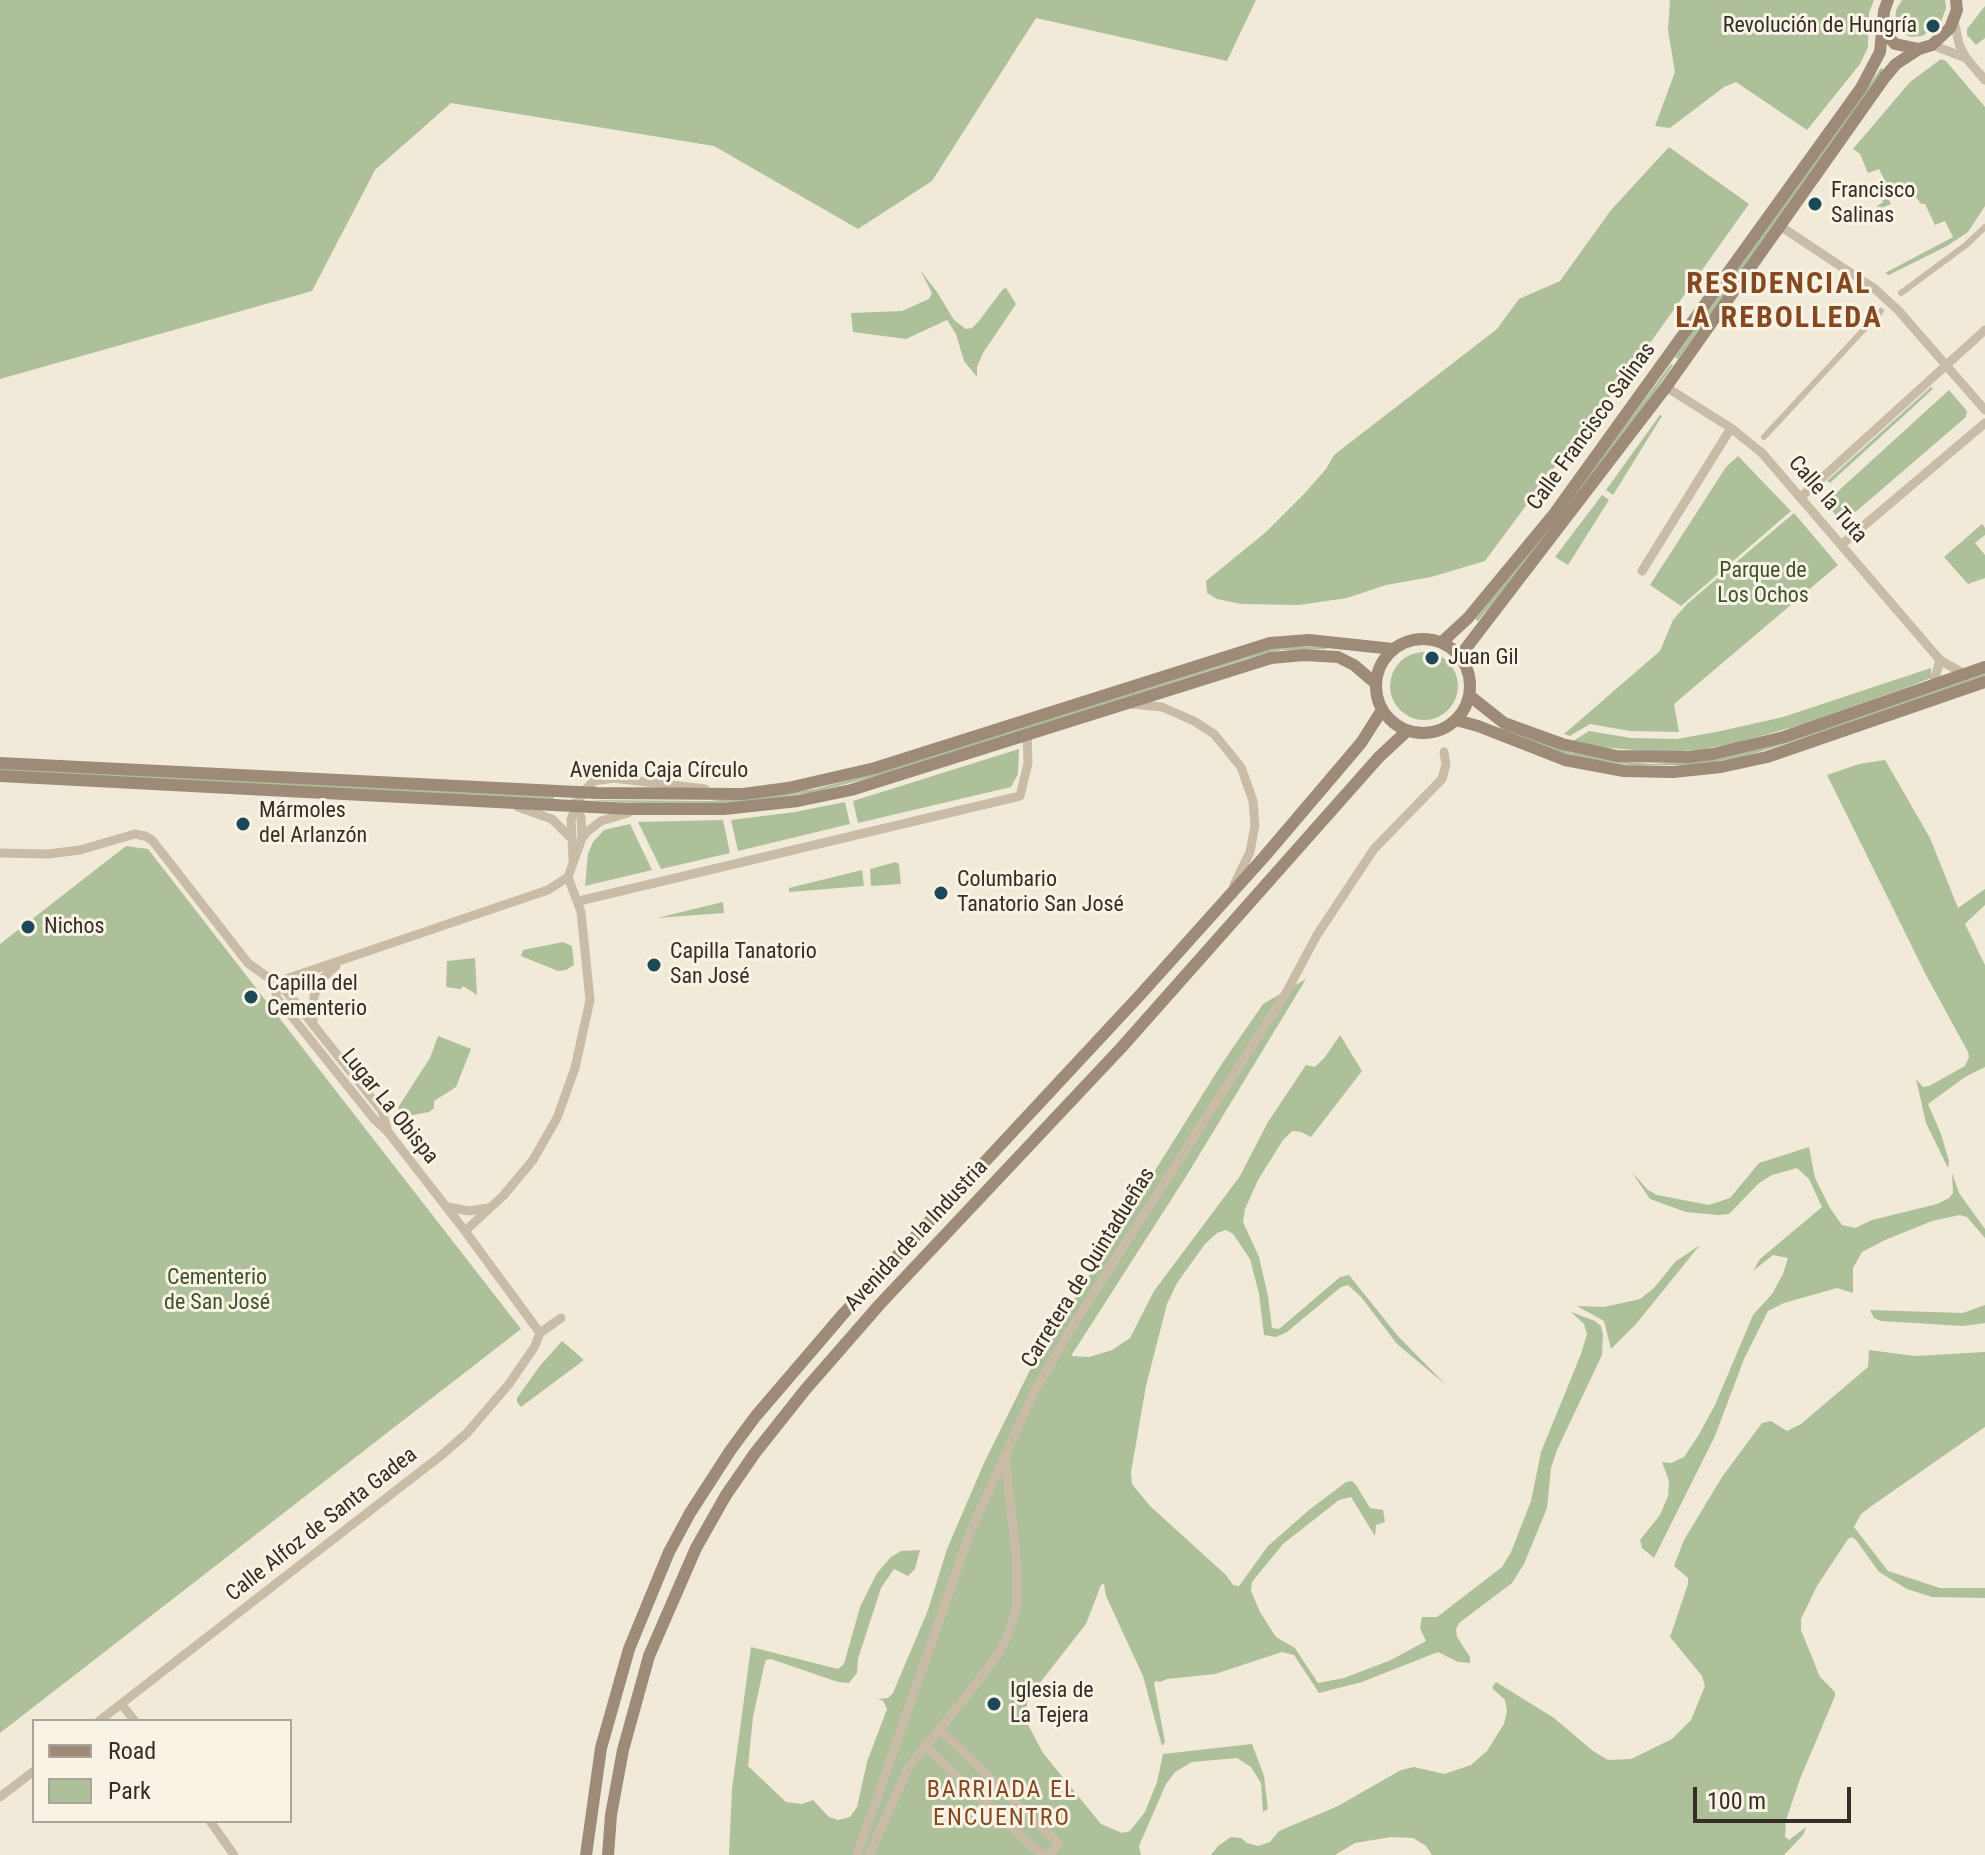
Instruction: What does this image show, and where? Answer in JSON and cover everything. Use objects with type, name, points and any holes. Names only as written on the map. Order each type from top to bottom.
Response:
[{"type":"main road","name":"Calle Francisco Salinas","points":[[1442,642],[1468,618],[1554,514],[1852,100],[1880,52],[1882,23],[1888,0]]},
{"type":"main road","name":"Calle Francisco Salinas","points":[[1460,656],[1666,387],[1885,77],[1896,64],[1943,36],[1958,7]]},
{"type":"main road","points":[[1882,23],[1895,44],[1926,47]]},
{"type":"main road","points":[[1411,639],[1442,642],[1460,656],[1470,675],[1470,696],[1465,709],[1456,720],[1433,732],[1407,731],[1397,726],[1382,710],[1375,683],[1378,670],[1393,649],[1411,639]]},
{"type":"main road","name":"Avenida Caja Círculo","points":[[0,763],[568,792],[672,796],[743,794],[799,786],[875,768],[1270,643],[1309,640],[1393,649]]},
{"type":"main road","name":"Avenida Caja Círculo","points":[[0,776],[576,807],[679,811],[760,806],[826,795],[902,775],[1271,658],[1292,655],[1338,657],[1349,661],[1375,683]]},
{"type":"main road","points":[[1470,696],[1498,720],[1549,740],[1617,756],[1665,758],[1749,747],[1985,667]]},
{"type":"main road","points":[[1456,720],[1565,760],[1602,768],[1685,772],[1767,757],[1985,682]]},
{"type":"main road","name":"Avenida de la Industria","points":[[586,1855],[601,1748],[629,1649],[669,1552],[710,1481],[755,1417],[834,1324],[1166,966],[1361,743],[1382,710]]},
{"type":"main road","name":"Avenida de la Industria","points":[[608,1855],[611,1815],[623,1750],[649,1656],[700,1540],[755,1453],[880,1304],[1121,1048],[1379,757],[1407,731]]},
{"type":"street","points":[[1958,7],[1959,44],[1966,58],[1985,80]]},
{"type":"street","points":[[1926,47],[1966,58]]},
{"type":"street","points":[[1780,226],[1875,289],[1898,310],[1985,410]]},
{"type":"street","points":[[1901,293],[1966,245],[1985,227]]},
{"type":"street","points":[[1764,437],[1881,311]]},
{"type":"street","points":[[1801,497],[1985,330]]},
{"type":"street","name":"Calle la Tuta","points":[[1666,387],[1731,428],[1762,453],[1940,660],[1964,674]]},
{"type":"street","points":[[1841,545],[1985,423]]},
{"type":"street","points":[[1642,571],[1731,428]]},
{"type":"street","points":[[1933,685],[1940,660]]},
{"type":"street","name":"Avenida de la Industria","points":[[1124,703],[1162,707],[1206,728],[1224,744],[1241,767],[1253,801],[1255,825],[1252,845],[1234,885],[1166,966]]},
{"type":"street","points":[[579,901],[1020,796],[1028,763],[1027,734]]},
{"type":"street","name":"Carretera de Quintadueñas","points":[[857,1855],[953,1578],[1033,1394],[1065,1337],[1286,993],[1317,935],[1386,834],[1442,779],[1446,764],[1444,752]]},
{"type":"street","points":[[274,983],[537,895],[561,884],[568,877],[582,838],[581,817],[568,792]]},
{"type":"street","points":[[574,862],[571,819],[583,792]]},
{"type":"street","points":[[507,803],[552,819],[570,838]]},
{"type":"street","points":[[582,838],[601,821],[620,814],[679,811]]},
{"type":"street","name":"Lugar La Obispa","points":[[0,853],[48,854],[80,850],[135,834],[152,840],[248,963],[274,983],[277,998],[374,1119],[388,1132],[540,1333]]},
{"type":"street","points":[[465,1231],[516,1181],[546,1139],[575,1068],[590,1000],[579,901],[568,877]]},
{"type":"street","points":[[314,1027],[314,996],[323,978],[341,962]]},
{"type":"street","points":[[274,983],[284,989],[382,1111],[388,1132]]},
{"type":"street","points":[[446,1206],[469,1211],[492,1207]]},
{"type":"street","points":[[540,1333],[561,1318]]},
{"type":"street","name":"Calle Alfoz de Santa Gadea","points":[[102,1719],[467,1433],[509,1384],[535,1346],[540,1333]]},
{"type":"street","points":[[869,1855],[908,1768],[998,1654],[1009,1633],[1017,1606],[1014,1521],[1005,1453]]},
{"type":"street","points":[[121,1704],[133,1719]]},
{"type":"street","points":[[939,1729],[1059,1844],[1049,1855]]},
{"type":"street","points":[[925,1746],[1042,1855]]},
{"type":"street","points":[[0,1797],[32,1773]]},
{"type":"street","points":[[211,1823],[234,1855]]},
{"type":"green space","points":[[0,0],[1256,0],[1227,61],[1036,18],[932,181],[858,229],[714,146],[451,103],[375,170],[312,291],[0,379]]},
{"type":"green space","points":[[1670,0],[1874,0],[1869,13],[1868,47],[1860,64],[1807,130],[1736,82],[1724,87],[1670,128],[1655,126],[1675,72],[1668,30]]},
{"type":"green space","points":[[1902,0],[1945,0],[1946,8],[1941,22],[1922,36],[1911,37],[1898,31],[1896,10]]},
{"type":"green space","points":[[1985,6],[1985,38],[1976,45],[1967,35],[1967,29]]},
{"type":"green space","points":[[1941,59],[1985,107],[1985,206],[1968,232],[1889,275],[1885,273],[1953,237],[1945,221],[1935,225],[1925,204],[1921,204],[1916,197],[1909,199],[1907,196],[1899,200],[1897,196],[1889,200],[1891,204],[1879,209],[1877,206],[1883,202],[1878,190],[1865,196],[1862,192],[1875,185],[1878,189],[1887,185],[1879,169],[1868,173],[1860,154],[1853,149],[1910,82]]},
{"type":"green space","points":[[1881,68],[1884,70],[1678,359],[1675,357]]},
{"type":"green space","points":[[1669,147],[1749,204],[1628,374],[1485,561],[1431,577],[1386,585],[1347,598],[1299,605],[1241,604],[1217,599],[1207,593],[1206,581],[1266,532],[1304,494],[1334,455],[1497,329],[1519,299],[1560,281],[1611,210]]},
{"type":"green space","points":[[920,270],[954,320],[966,329],[979,321],[1003,289],[1006,288],[1016,304],[983,353],[977,367],[977,377],[964,361],[956,334],[947,320],[906,339],[853,332],[851,313],[902,311],[929,299],[932,293]]},
{"type":"green space","points":[[1671,364],[1642,410],[1515,576],[1478,621],[1475,619],[1547,530]]},
{"type":"green space","points":[[1931,387],[1933,389],[1830,483],[1827,481]]},
{"type":"green space","name":"Parque de Los Ochos","points":[[1949,390],[1967,411],[1966,417],[1845,521],[1841,521],[1825,503]]},
{"type":"green space","points":[[1662,416],[1613,495],[1606,490]]},
{"type":"green space","points":[[1738,456],[1791,511],[1681,606],[1650,585],[1726,467]]},
{"type":"green space","points":[[1602,495],[1609,500],[1568,565],[1555,557]]},
{"type":"green space","name":"Parque de Los Ochos","points":[[1794,513],[1838,565],[1674,704],[1679,732],[1630,731],[1590,724],[1570,736],[1564,734],[1660,651],[1673,620],[1687,604]]},
{"type":"green space","points":[[1982,524],[1985,535],[1975,543],[1985,555],[1985,578],[1968,584],[1944,557]]},
{"type":"green space","points":[[1285,646],[1327,649],[1280,650],[1249,658],[906,768],[815,792],[727,804],[669,805],[587,800],[711,801],[815,789],[888,770],[1263,650]]},
{"type":"green space","points":[[1417,652],[1431,652],[1443,657],[1453,667],[1458,686],[1453,705],[1443,715],[1431,720],[1417,720],[1405,715],[1395,705],[1390,693],[1390,679],[1395,667],[1405,657]]},
{"type":"green space","points":[[1931,668],[1931,678],[1908,687],[1804,724],[1736,743],[1699,750],[1661,752],[1599,747],[1573,741],[1589,731],[1631,738],[1677,739],[1721,731],[1783,717]]},
{"type":"green space","points":[[1985,672],[1985,676],[1813,735],[1743,757],[1696,765],[1629,765],[1583,758],[1554,751],[1503,730],[1504,727],[1570,752],[1616,761],[1651,764],[1711,760],[1792,739]]},
{"type":"green space","points":[[1019,749],[1018,774],[1011,787],[858,823],[853,801]]},
{"type":"green space","points":[[1885,760],[1930,838],[1958,908],[1985,889],[1985,905],[1965,924],[1985,965],[1985,1067],[1965,1077],[1928,1104],[1941,1134],[1948,1168],[1926,1123],[1916,1079],[1923,1087],[1929,1086],[1965,1066],[1968,1052],[1926,975],[1827,775],[1859,764]]},
{"type":"green space","points":[[0,767],[554,796],[554,800],[0,771]]},
{"type":"green space","points":[[845,802],[850,824],[738,851],[731,820]]},
{"type":"green space","points":[[723,820],[730,853],[661,869],[638,822]]},
{"type":"green space","points":[[630,824],[652,870],[585,886],[588,854],[593,842],[604,830]]},
{"type":"green space","name":"Cementerio de San José","points":[[126,846],[148,849],[521,1329],[0,1733],[0,944]]},
{"type":"green space","points":[[896,862],[899,864],[901,884],[871,886],[870,869]]},
{"type":"green space","points":[[862,870],[864,886],[789,892],[789,888]]},
{"type":"green space","points":[[723,902],[724,913],[657,918]]},
{"type":"green space","points":[[563,942],[572,946],[574,965],[566,970],[558,971],[521,956],[523,950]]},
{"type":"green space","points":[[475,958],[477,995],[463,986],[461,989],[446,987],[447,961]]},
{"type":"green space","points":[[1306,979],[1187,1175],[1071,1356],[1089,1357],[1112,1350],[1130,1338],[1154,1291],[1240,1176],[1268,1122],[1306,1065],[1315,1067],[1340,1035],[1362,1071],[1311,1137],[1292,1131],[1283,1140],[1258,1180],[1245,1209],[1243,1222],[1259,1257],[1272,1328],[1279,1329],[1340,1277],[1349,1275],[1398,1336],[1446,1385],[1397,1344],[1348,1285],[1341,1287],[1287,1332],[1276,1337],[1264,1335],[1259,1294],[1250,1259],[1233,1234],[1226,1230],[1217,1233],[1205,1244],[1177,1283],[1167,1304],[1146,1386],[1131,1472],[1132,1484],[1150,1506],[1226,1575],[1233,1585],[1239,1586],[1268,1546],[1309,1510],[1346,1482],[1352,1481],[1370,1508],[1383,1510],[1385,1522],[1376,1525],[1375,1536],[1351,1497],[1339,1500],[1283,1544],[1252,1582],[1251,1591],[1276,1637],[1295,1648],[1318,1683],[1344,1678],[1391,1660],[1426,1641],[1420,1628],[1422,1617],[1437,1617],[1502,1567],[1531,1501],[1541,1452],[1587,1334],[1584,1324],[1571,1312],[1595,1321],[1601,1326],[1603,1334],[1602,1355],[1557,1450],[1551,1468],[1547,1508],[1524,1564],[1512,1583],[1459,1623],[1456,1629],[1470,1663],[1458,1662],[1438,1652],[1362,1682],[1319,1693],[1294,1655],[1282,1652],[1215,1674],[1156,1681],[1165,1742],[1162,1746],[1143,1676],[1106,1596],[1104,1584],[1086,1624],[1028,1698],[1025,1719],[1043,1753],[1101,1824],[1122,1833],[1130,1831],[1145,1812],[1157,1782],[1163,1754],[1252,1744],[1264,1776],[1268,1809],[1263,1812],[1261,1783],[1251,1767],[1237,1758],[1192,1762],[1175,1772],[1166,1784],[1139,1846],[1141,1855],[729,1855],[732,1789],[751,1647],[838,1669],[844,1664],[860,1607],[877,1573],[901,1551],[920,1550],[915,1569],[908,1576],[894,1569],[881,1588],[858,1659],[857,1673],[849,1683],[771,1659],[766,1660],[764,1666],[753,1717],[748,1766],[786,1802],[802,1804],[813,1800],[829,1817],[838,1820],[850,1817],[857,1807],[867,1762],[887,1709],[878,1699],[888,1698],[893,1693],[928,1610],[947,1549],[984,1463],[1030,1370],[1223,1062],[1263,1004]]},
{"type":"green space","points":[[438,1036],[471,1049],[456,1087],[434,1101],[434,1108],[429,1112],[397,1118],[399,1106],[430,1058]]},
{"type":"green space","points":[[1809,1147],[1815,1178],[1842,1225],[1855,1228],[1872,1220],[1937,1204],[1953,1193],[1952,1173],[1959,1193],[1985,1229],[1985,1238],[1967,1217],[1960,1215],[1932,1221],[1862,1252],[1853,1268],[1853,1293],[1837,1288],[1784,1303],[1768,1311],[1744,1359],[1715,1436],[1654,1558],[1642,1548],[1640,1540],[1660,1515],[1668,1496],[1669,1481],[1662,1462],[1671,1463],[1684,1457],[1698,1436],[1715,1405],[1753,1315],[1772,1294],[1788,1258],[1773,1255],[1753,1271],[1760,1259],[1822,1207],[1809,1179],[1797,1168],[1772,1175],[1759,1183],[1729,1214],[1718,1215],[1686,1212],[1650,1199],[1631,1171],[1648,1190],[1657,1195],[1709,1205],[1730,1198],[1759,1163]]},
{"type":"green space","points":[[1700,1245],[1636,1324],[1611,1349],[1604,1321],[1577,1306],[1604,1307],[1640,1299],[1654,1288],[1675,1262]]},
{"type":"green space","points":[[1985,1305],[1985,1323],[1963,1326],[1881,1321],[1874,1318],[1870,1310],[1963,1313]]},
{"type":"green space","points":[[562,1341],[584,1360],[521,1407],[517,1398]]},
{"type":"green space","points":[[1869,1350],[1915,1356],[1985,1352],[1985,1427],[1861,1514],[1854,1527],[1888,1571],[1940,1588],[1985,1588],[1985,1598],[1932,1597],[1907,1589],[1879,1572],[1856,1540],[1852,1537],[1848,1539],[1817,1586],[1801,1619],[1801,1630],[1820,1677],[1835,1692],[1835,1696],[1800,1779],[1786,1820],[1785,1837],[1789,1840],[1806,1827],[1803,1835],[1784,1855],[1432,1855],[1426,1846],[1413,1838],[1391,1837],[1355,1843],[1335,1855],[1211,1855],[1231,1837],[1258,1846],[1270,1842],[1279,1831],[1338,1806],[1401,1770],[1414,1767],[1444,1774],[1471,1765],[1487,1751],[1504,1724],[1507,1711],[1505,1700],[1492,1688],[1496,1682],[1554,1718],[1608,1760],[1631,1759],[1672,1739],[1691,1720],[1705,1686],[1702,1676],[1670,1637],[1688,1584],[1688,1578],[1674,1566],[1684,1540],[1722,1477],[1762,1423],[1771,1421],[1787,1431],[1801,1424],[1868,1367]]},
{"type":"place","name":"Revolución de Hungría","points":[[1933,26]]},
{"type":"place","name":"Francisco Salinas","points":[[1815,204]]},
{"type":"place","name":"Juan Gil","points":[[1432,658]]},
{"type":"place","name":"Mármoles del Arlanzón","points":[[243,824]]},
{"type":"place","name":"Columbario Tanatorio San José","points":[[941,893]]},
{"type":"place","name":"Nichos","points":[[28,927]]},
{"type":"place","name":"Capilla Tanatorio San José","points":[[654,965]]},
{"type":"place","name":"Capilla del Cementerio","points":[[251,997]]},
{"type":"place","name":"Iglesia de La Tejera","points":[[994,1704]]},
{"type":"district","name":"RESIDENCIAL LA REBOLLEDA","points":[[1779,302]]},
{"type":"district","name":"BARRIADA EL ENCUENTRO","points":[[1002,1805]]}]
